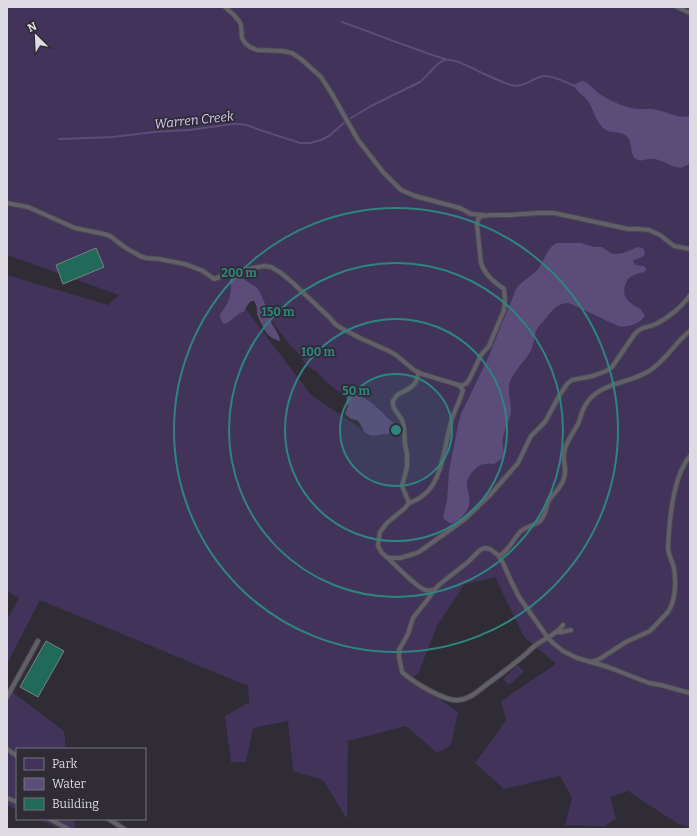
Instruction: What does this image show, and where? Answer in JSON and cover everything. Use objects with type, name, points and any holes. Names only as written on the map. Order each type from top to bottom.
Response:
[{"type":"lane","points":[[225,7],[239,21],[241,25],[242,38],[250,47],[257,50],[292,53],[321,77],[358,140],[383,172],[398,187],[408,194],[456,207],[471,214],[509,215],[538,212],[554,213],[628,229],[639,228],[649,230],[660,235],[674,246],[690,250]]},
{"type":"lane","points":[[677,7],[690,13]]},
{"type":"lane","points":[[7,203],[28,207],[75,228],[110,236],[143,257],[185,264],[214,278],[236,271],[264,266],[271,267],[293,283],[327,314],[336,325],[393,353],[418,373],[462,386],[466,384]]},
{"type":"lane","points":[[434,590],[422,589],[389,558],[385,557],[378,546],[378,538],[380,532],[387,523],[409,503],[417,500],[427,492],[433,485],[444,456],[451,421],[463,390],[481,355],[489,346],[504,310],[506,301],[504,289],[487,275],[482,268],[477,223],[471,214]]},
{"type":"lane","points":[[477,223],[478,219],[482,216],[488,215]]},
{"type":"lane","points":[[389,558],[402,558],[419,552],[464,519],[490,494],[518,462],[531,436],[545,422],[567,384],[572,380],[593,376],[612,367],[636,332],[659,323],[681,306],[690,295]]},
{"type":"lane","points":[[498,556],[501,556],[505,552],[521,531],[537,523],[543,517],[549,501],[558,490],[564,479],[564,456],[566,447],[587,402],[601,390],[612,385],[637,378],[650,371],[690,331]]},
{"type":"lane","points":[[409,503],[402,486],[407,463],[404,427],[402,420],[394,408],[393,401],[396,395],[407,391],[412,386],[417,379],[418,373]]},
{"type":"lane","points":[[459,385],[463,390]]},
{"type":"lane","points":[[588,662],[598,660],[626,642],[650,631],[670,609],[674,596],[675,578],[674,567],[668,549],[673,500],[680,474],[690,456]]},
{"type":"lane","points":[[563,625],[558,632],[548,638],[541,642],[537,644],[466,699],[450,699],[428,691],[402,672],[399,650],[408,634],[412,620],[417,612],[444,580],[468,562],[480,550],[485,548],[490,549],[503,562],[519,597],[548,638],[552,643],[570,655],[588,662],[608,667],[649,683],[690,693]]},
{"type":"lane","points":[[558,632],[571,630]]},
{"type":"lane","points":[[7,697],[38,641]]},
{"type":"lane","points":[[541,642],[552,643]]},
{"type":"lane","points":[[7,749],[16,755]]},
{"type":"lane","points":[[52,820],[68,829]]},
{"type":"lane","points":[[110,820],[124,829]]},
{"type":"green space","points":[[7,7],[690,7],[690,827],[678,824],[628,791],[610,797],[616,818],[605,826],[565,825],[572,798],[560,776],[504,789],[475,763],[506,720],[501,701],[556,664],[524,637],[495,577],[464,585],[437,626],[419,672],[412,680],[458,712],[451,745],[437,753],[406,726],[348,741],[347,819],[323,780],[293,771],[288,721],[253,728],[246,762],[231,762],[225,716],[249,702],[248,686],[40,600],[7,664],[7,620],[19,598],[7,591],[7,275],[108,305],[119,295],[7,255]],"holes":[[[246,289],[299,354],[306,365],[316,371],[325,381],[378,423],[375,436],[372,436],[311,395],[245,308]]]},
{"type":"green space","points":[[518,665],[524,672],[509,685],[503,679]]},
{"type":"green space","points":[[7,688],[64,731],[66,748],[16,748],[16,810],[7,805]]},
{"type":"green space","points":[[40,820],[74,820],[75,829],[60,829]]},
{"type":"water","points":[[583,81],[600,94],[624,106],[638,109],[654,109],[681,117],[690,116],[690,163],[681,168],[658,160],[638,160],[635,158],[633,156],[628,138],[621,133],[606,130],[597,121],[588,101],[576,90],[574,85]]},
{"type":"water","points":[[557,243],[581,243],[594,247],[602,247],[615,254],[623,253],[638,247],[643,248],[645,253],[644,256],[633,261],[635,265],[644,266],[646,271],[629,278],[625,284],[624,292],[628,300],[640,309],[645,316],[637,323],[629,326],[618,326],[569,303],[559,305],[551,311],[537,329],[530,352],[515,372],[509,385],[511,413],[503,436],[504,457],[494,464],[481,465],[473,471],[467,481],[470,500],[469,505],[462,517],[450,523],[443,517],[447,501],[449,471],[461,414],[488,358],[516,289],[538,269],[549,250]]},
{"type":"water","points":[[234,276],[243,279],[256,287],[263,299],[280,341],[268,335],[257,315],[254,301],[249,303],[244,311],[229,322],[224,324],[222,322],[220,319],[220,314],[227,305],[231,291],[230,278]]},
{"type":"water","points":[[352,394],[360,396],[372,403],[392,422],[398,426],[402,426],[402,430],[375,436],[366,433],[357,420],[351,419],[345,414],[348,406],[347,397]]},
{"type":"building","points":[[96,248],[104,267],[63,284],[56,265]]},
{"type":"building","points":[[46,641],[64,651],[38,697],[20,687]]},
{"type":"waterway","points":[[342,22],[445,59]]},
{"type":"waterway","name":"Warren Creek","points":[[351,118],[371,106],[420,82],[438,63],[445,60],[459,62],[511,85],[516,86],[537,78],[549,76],[575,86]]},
{"type":"waterway","name":"Warren Creek","points":[[59,139],[113,137],[241,124],[300,143],[310,143],[329,136],[345,122]]}]
